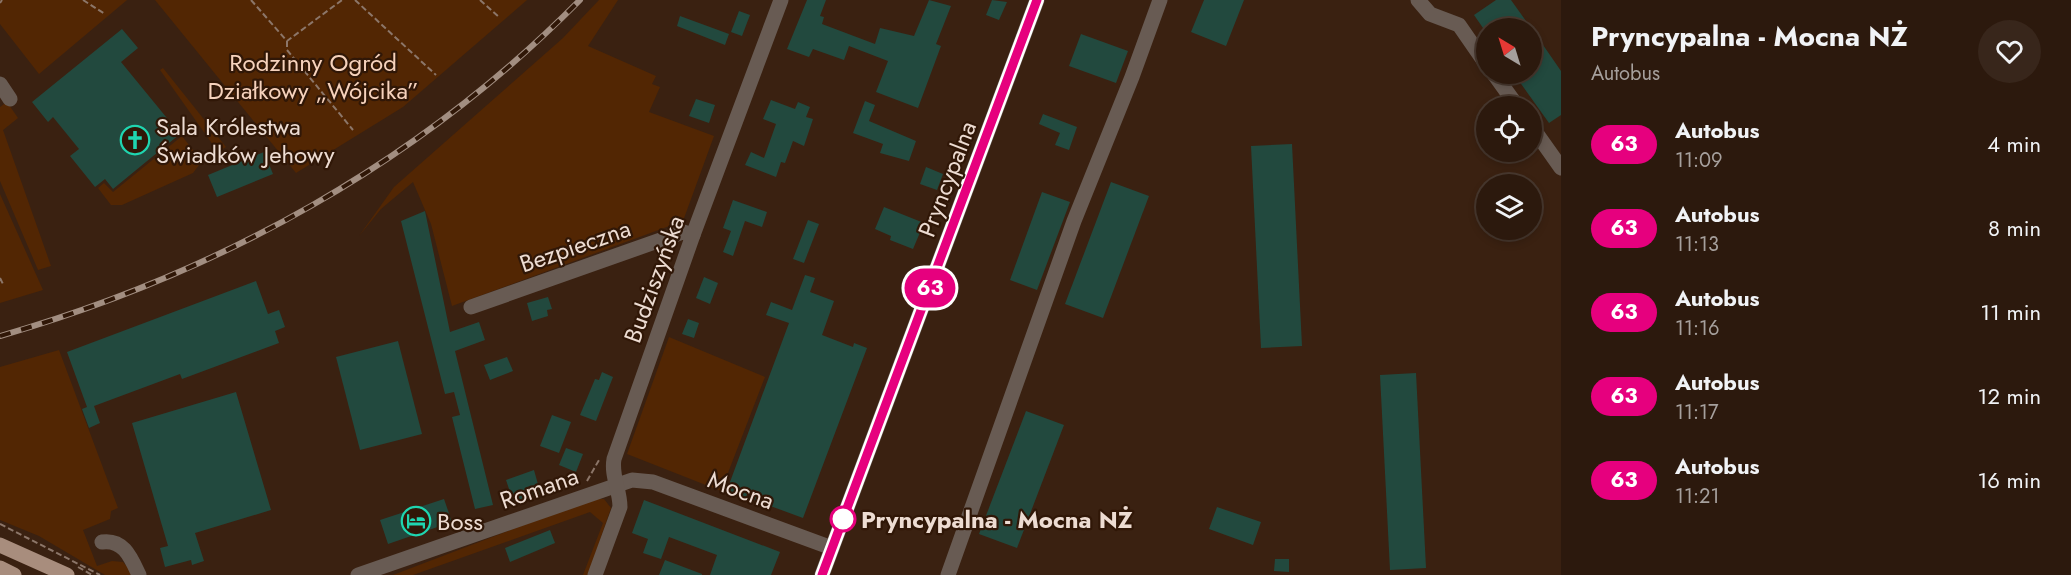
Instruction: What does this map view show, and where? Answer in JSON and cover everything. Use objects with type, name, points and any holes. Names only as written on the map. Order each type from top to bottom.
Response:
[{"type":"main road","points":[[0,545],[67,575]]},
{"type":"main road","points":[[0,568],[14,575]]},
{"type":"street","name":"Budziszyńska","points":[[595,575],[620,507],[617,485],[612,472],[614,459],[693,235],[781,0]]},
{"type":"street","name":"Pryncypalna","points":[[822,575],[1037,0]]},
{"type":"street","points":[[948,575],[1074,220],[1132,77],[1160,0]]},
{"type":"street","points":[[1418,0],[1430,14],[1459,26],[1476,50]]},
{"type":"street","points":[[0,84],[10,99]]},
{"type":"street","points":[[1542,141],[1561,168]]},
{"type":"street","name":"Bezpieczna","points":[[471,306],[683,232],[693,235]]},
{"type":"street","name":"Mocna","points":[[632,480],[653,482],[832,548]]},
{"type":"street","name":"Romana","points":[[358,575],[632,480]]},
{"type":"street","points":[[102,542],[117,543],[123,548],[138,575]]},
{"type":"path","points":[[83,0],[105,14]]},
{"type":"path","points":[[251,0],[287,41],[287,50],[353,130]]},
{"type":"path","points":[[287,41],[342,0]]},
{"type":"path","points":[[355,0],[436,75]]},
{"type":"path","points":[[480,0],[501,18]]},
{"type":"path","points":[[0,278],[3,286]]},
{"type":"path","points":[[583,484],[592,475],[599,457]]},
{"type":"path","points":[[0,524],[100,575]]},
{"type":"green space","points":[[0,0],[127,0],[39,74],[0,24]]},
{"type":"green space","name":"Rodzinny Ogród Działkowy „Wójcika”","points":[[155,0],[527,0],[403,107],[296,173]]},
{"type":"green space","points":[[599,0],[618,0],[588,46],[656,76],[652,84],[660,87],[649,112],[714,136],[683,221],[452,306],[431,224],[413,182],[381,209],[359,236],[394,187],[563,38]]},
{"type":"green space","points":[[163,68],[226,147],[218,152],[160,70]]},
{"type":"green space","points":[[7,102],[18,118],[3,130],[51,266],[38,270],[0,181],[0,107]]},
{"type":"green space","points":[[182,136],[196,154],[199,165],[193,173],[122,205],[111,205],[98,188],[104,183],[113,192]]},
{"type":"green space","points":[[0,194],[43,290],[0,303]]},
{"type":"green space","points":[[669,337],[765,377],[721,491],[627,454]]},
{"type":"green space","points":[[59,350],[118,508],[111,511],[110,519],[83,530],[97,566],[112,561],[123,562],[134,575],[105,575],[39,536],[0,520],[0,367]]},
{"type":"green space","points":[[592,499],[604,499],[611,508],[588,575],[583,575],[603,523],[590,512],[413,575],[393,575]]},
{"type":"building","points":[[807,0],[826,0],[820,16],[824,17],[822,24],[875,44],[880,28],[914,36],[929,0],[951,6],[936,44],[941,46],[918,108],[876,92],[888,61],[849,46],[844,60],[813,49],[809,57],[787,49]]},
{"type":"building","points":[[992,0],[1007,2],[999,20],[986,15]]},
{"type":"building","points":[[1204,0],[1244,0],[1226,46],[1191,32]]},
{"type":"building","points":[[1496,0],[1511,0],[1524,18],[1476,18],[1474,15]]},
{"type":"building","points":[[739,11],[750,15],[742,36],[731,32]]},
{"type":"building","points":[[680,16],[729,34],[725,45],[677,26]]},
{"type":"building","points":[[122,29],[138,48],[121,62],[180,134],[113,189],[105,179],[95,187],[70,156],[79,149],[53,117],[48,122],[32,102]]},
{"type":"building","points":[[1081,34],[1128,51],[1116,83],[1069,66]]},
{"type":"building","points":[[1542,43],[1561,71],[1561,115],[1549,123],[1542,113],[1542,96],[1530,96],[1521,84],[1542,84]]},
{"type":"building","points":[[696,99],[715,105],[709,123],[689,116]]},
{"type":"building","points":[[771,100],[795,109],[798,102],[810,107],[806,117],[813,119],[804,146],[793,141],[785,163],[781,162],[776,177],[745,165],[751,152],[764,158],[776,124],[763,119]]},
{"type":"building","points":[[865,101],[875,105],[869,121],[916,141],[909,161],[880,153],[883,144],[853,133]]},
{"type":"building","points":[[1043,114],[1077,127],[1069,150],[1055,145],[1060,133],[1039,124]]},
{"type":"building","points":[[1292,144],[1302,346],[1261,348],[1251,146]]},
{"type":"building","points":[[264,152],[273,174],[217,197],[208,175]]},
{"type":"building","points":[[926,167],[943,174],[937,190],[920,184]]},
{"type":"building","points":[[1111,182],[1149,196],[1103,318],[1065,304]]},
{"type":"building","points":[[1042,192],[1070,202],[1037,290],[1010,280]]},
{"type":"building","points":[[733,200],[767,212],[762,227],[745,221],[733,256],[723,252],[731,231],[723,228]]},
{"type":"building","points":[[884,207],[924,223],[913,249],[890,240],[891,236],[875,229]]},
{"type":"building","points":[[425,211],[450,332],[479,322],[485,340],[455,351],[493,505],[475,509],[452,417],[460,415],[454,392],[445,394],[401,221]]},
{"type":"building","points":[[808,220],[819,224],[804,263],[793,259]]},
{"type":"building","points":[[805,275],[815,278],[810,292],[834,301],[822,335],[853,347],[854,343],[867,348],[803,518],[727,490],[789,323],[766,315],[771,302],[792,310]]},
{"type":"building","points":[[704,277],[718,283],[710,304],[696,298]]},
{"type":"building","points":[[256,281],[268,314],[279,310],[285,327],[275,331],[279,343],[182,379],[180,374],[94,406],[100,423],[89,428],[82,409],[87,407],[67,352]]},
{"type":"building","points":[[548,297],[552,309],[547,310],[548,316],[532,321],[527,303]]},
{"type":"building","points":[[688,319],[699,323],[694,338],[682,334]]},
{"type":"building","points":[[398,341],[422,434],[360,450],[336,357]]},
{"type":"building","points":[[507,357],[513,371],[490,380],[484,365]]},
{"type":"building","points":[[602,372],[613,377],[596,421],[580,415],[595,379],[599,380]]},
{"type":"building","points":[[1416,373],[1426,568],[1390,570],[1380,375]]},
{"type":"building","points":[[236,392],[271,510],[195,533],[204,561],[192,565],[191,560],[165,567],[160,548],[168,546],[132,423]]},
{"type":"building","points":[[1026,411],[1064,425],[1017,548],[979,534]]},
{"type":"building","points":[[552,415],[571,422],[559,453],[540,446]]},
{"type":"building","points":[[566,448],[583,454],[576,472],[559,465]]},
{"type":"building","points":[[534,470],[541,495],[514,504],[506,480]]},
{"type":"building","name":"Boss","points":[[444,499],[452,522],[388,544],[380,520]]},
{"type":"building","points":[[644,500],[780,552],[771,575],[710,575],[717,555],[669,537],[661,559],[643,553],[648,539],[632,533]]},
{"type":"building","points":[[1217,507],[1261,522],[1253,545],[1209,529]]},
{"type":"building","points":[[550,530],[555,543],[510,562],[505,548]]},
{"type":"building","points":[[1275,559],[1289,559],[1289,572],[1274,571]]},
{"type":"building","points":[[665,560],[702,574],[702,575],[659,575]]},
{"type":"railway","points":[[0,336],[81,310],[160,280],[237,245],[312,206],[383,161],[452,112],[518,59],[580,0]]},
{"type":"bus line","name":"63","points":[[822,575],[1037,0]]},
{"type":"place","name":"Sala Królestwa Świadków Jehowy","points":[[135,140]]},
{"type":"place","name":"Pryncypalna - Mocna NŻ","points":[[843,519]]},
{"type":"place","name":"Boss","points":[[416,521]]}]
